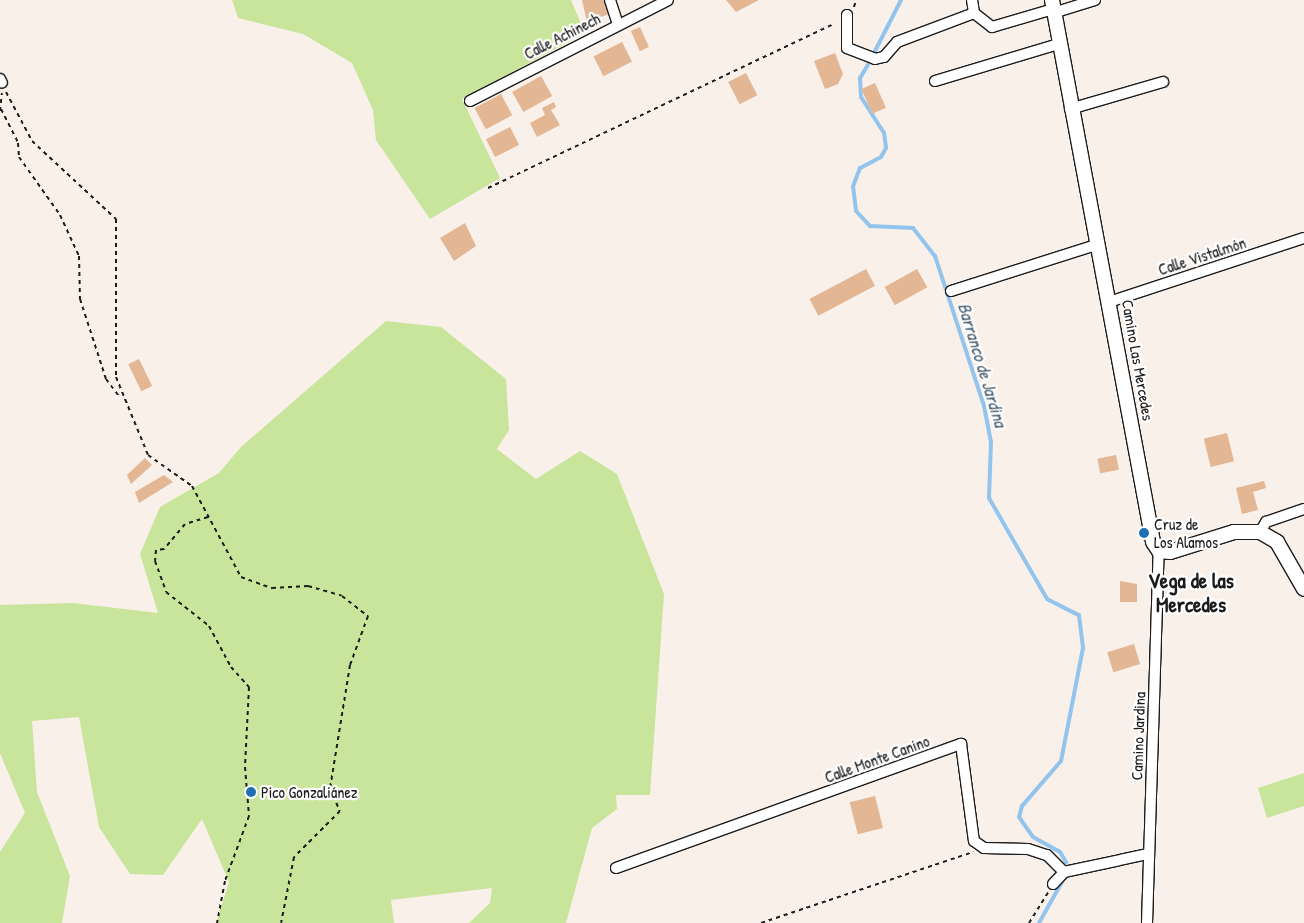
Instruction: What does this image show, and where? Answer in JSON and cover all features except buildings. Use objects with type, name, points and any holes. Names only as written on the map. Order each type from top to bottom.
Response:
[{"type":"main road","name":"Camino Las Mercedes","points":[[1053,7],[1070,109],[1109,302],[1153,542],[1159,551]]},
{"type":"main road","points":[[1159,551],[1170,552],[1234,532],[1260,532],[1277,542],[1304,588]]},
{"type":"street","points":[[610,0],[618,25]]},
{"type":"street","name":"Calle Achinech","points":[[470,101],[668,0]]},
{"type":"street","points":[[972,0],[974,13],[992,27],[1053,7],[1095,0]]},
{"type":"street","points":[[847,15],[847,48],[871,57],[884,56],[897,42],[974,13]]},
{"type":"street","points":[[936,81],[1058,44]]},
{"type":"street","points":[[1070,109],[1164,82]]},
{"type":"street","name":"Calle Vistalmón","points":[[1109,302],[1304,238]]},
{"type":"street","points":[[951,291],[1096,245]]},
{"type":"street","points":[[1260,532],[1266,522],[1304,509]]},
{"type":"street","name":"Camino Jardina","points":[[1147,923],[1159,551]]},
{"type":"street","name":"Calle Monte Canino","points":[[616,868],[961,744],[974,841],[984,848]]},
{"type":"street","points":[[984,848],[1028,849],[1048,855],[1064,872]]},
{"type":"street","points":[[1053,884],[1064,872],[1148,854]]},
{"type":"path","points":[[488,188],[847,15],[856,0]]},
{"type":"path","points":[[1,81],[1,110],[18,143],[19,157],[60,215],[78,256],[80,299],[106,379],[120,396],[148,454],[192,486],[241,577],[272,588],[308,586],[342,596],[368,616],[350,665],[330,788],[340,811],[294,857],[281,923]]},
{"type":"path","points":[[1,81],[32,140],[116,220],[116,377],[120,396]]},
{"type":"path","points":[[209,517],[185,524],[164,550],[156,550],[155,561],[166,592],[210,626],[231,667],[249,687],[245,768],[249,816],[223,886],[217,923]]},
{"type":"path","points":[[761,923],[984,848]]},
{"type":"path","points":[[1029,923],[1053,884]]},
{"type":"green space","points":[[232,0],[571,0],[585,33],[462,99],[500,178],[430,219],[376,140],[373,110],[352,63],[303,34],[238,18]]},
{"type":"green space","points":[[386,321],[441,327],[506,379],[509,430],[497,449],[536,479],[580,451],[617,474],[664,594],[650,795],[616,795],[617,809],[592,828],[566,923],[469,923],[490,903],[492,888],[391,900],[394,923],[216,923],[229,882],[202,819],[163,875],[130,874],[99,827],[79,717],[32,721],[37,792],[70,876],[62,923],[0,923],[0,852],[25,813],[0,753],[0,605],[73,603],[158,613],[140,554],[160,507],[219,473],[241,447]]},
{"type":"green space","points":[[1304,773],[1304,806],[1267,818],[1258,788]]},
{"type":"waterway","name":"Barranco de Jardina","points":[[873,55],[901,0]]},
{"type":"waterway","name":"Barranco de Jardina","points":[[870,61],[860,78],[861,97],[884,133],[886,148],[881,157],[860,168],[853,186],[856,211],[870,226],[913,228],[935,256],[984,406],[991,441],[989,498],[1047,599],[1079,615],[1083,648],[1061,761],[1022,806],[1019,817],[1033,837],[1060,852],[1066,862]]},
{"type":"waterway","name":"Barranco de Jardina","points":[[1039,923],[1063,880]]},
{"type":"place","name":"Cruz de Los Alamos","points":[[1144,533]]},
{"type":"place","name":"Pico Gonzaliánez","points":[[251,792]]},
{"type":"district","name":"Vega de las Mercedes","points":[[1191,593]]}]
